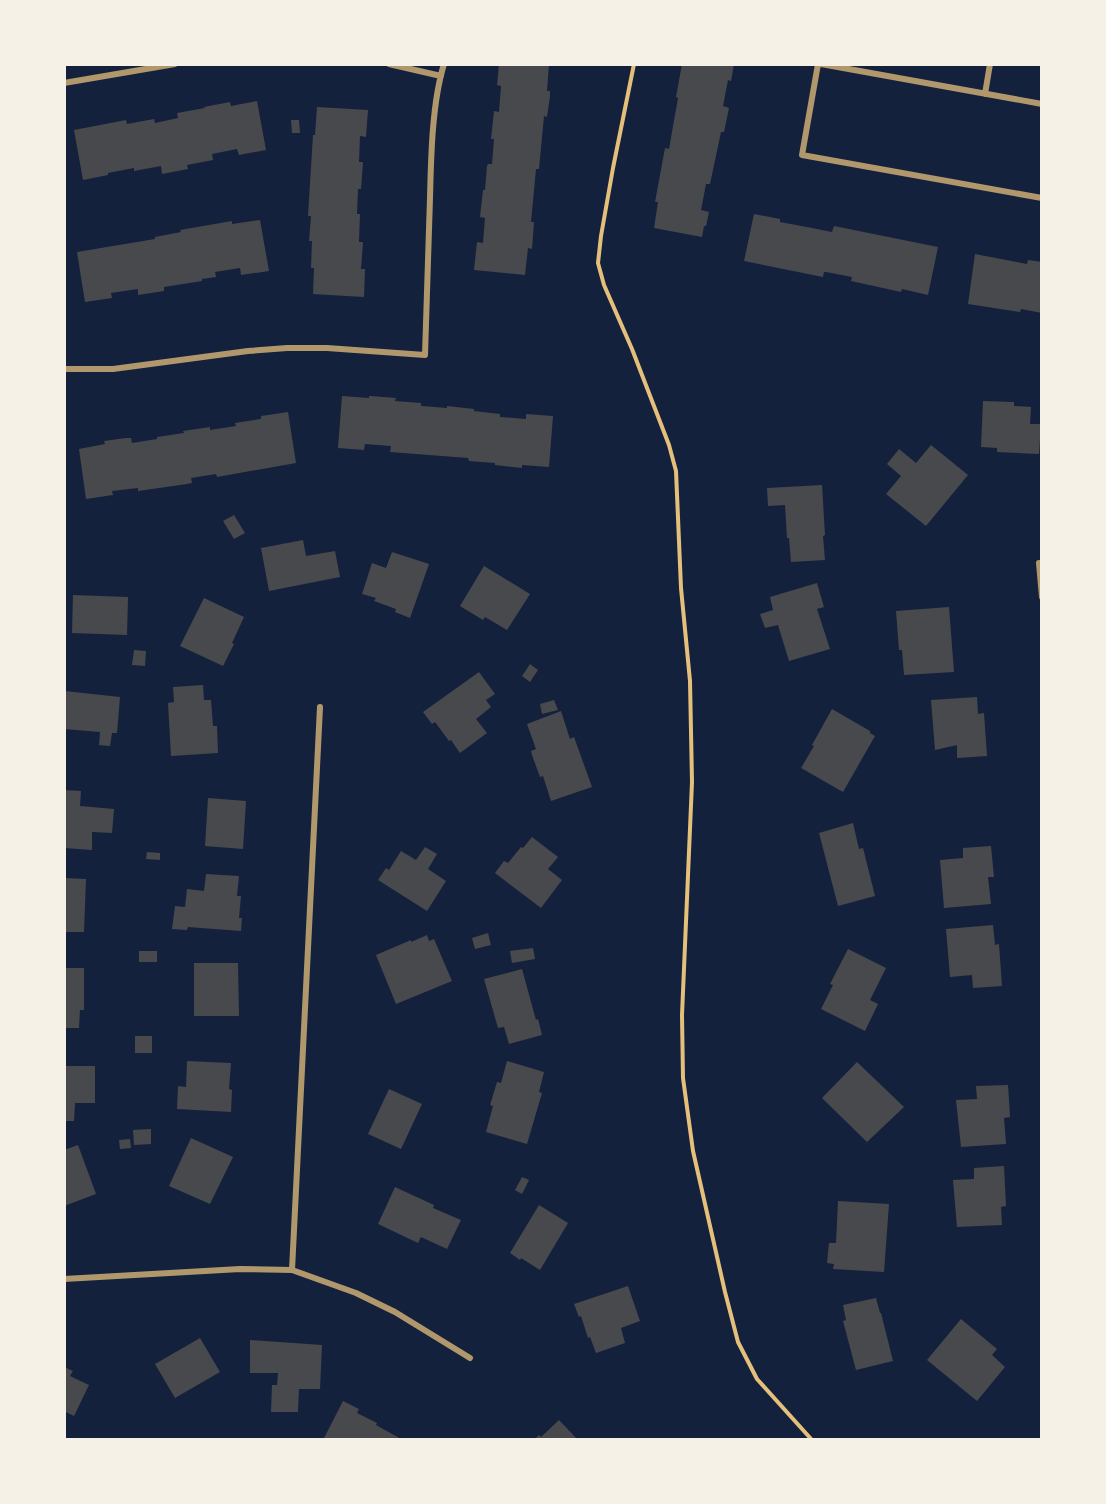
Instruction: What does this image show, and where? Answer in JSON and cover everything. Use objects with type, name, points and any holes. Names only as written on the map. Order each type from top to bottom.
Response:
[{"type":"street","points":[[64,83],[175,64]]},
{"type":"street","points":[[389,64],[441,76]]},
{"type":"street","points":[[64,369],[113,369],[286,348],[327,348],[425,355],[431,165],[435,116],[444,64]]},
{"type":"street","points":[[1041,104],[819,64],[802,155],[1041,198]]},
{"type":"street","points":[[985,94],[990,64]]},
{"type":"street","points":[[1039,563],[1041,597]]},
{"type":"street","points":[[292,1270],[320,707]]},
{"type":"street","points":[[64,1280],[240,1269],[292,1270],[356,1293],[395,1312],[470,1358]]},
{"type":"path","points":[[634,64],[611,179],[598,263],[604,285],[632,349],[669,445],[676,471],[681,588],[690,681],[692,782],[682,1015],[683,1078],[693,1151],[724,1292],[738,1342],[757,1379],[812,1440]]},
{"type":"building","points":[[499,64],[549,64],[547,91],[550,91],[550,96],[547,117],[544,116],[539,169],[536,169],[531,222],[534,222],[532,249],[528,248],[525,275],[474,270],[477,242],[483,243],[485,218],[480,217],[487,166],[492,164],[494,139],[491,139],[494,111],[499,112],[501,86],[497,85]]},
{"type":"building","points":[[682,64],[734,64],[723,106],[729,108],[724,132],[721,132],[710,184],[706,184],[701,210],[709,212],[702,237],[654,228],[658,202],[655,202],[665,148],[669,149]]},
{"type":"building","points":[[257,101],[266,150],[239,155],[237,149],[212,154],[213,160],[187,165],[188,169],[162,174],[161,166],[134,171],[134,168],[83,180],[74,130],[126,120],[127,124],[154,119],[155,123],[178,118],[177,113],[204,107],[230,102],[231,106]]},
{"type":"building","points":[[317,107],[368,110],[366,137],[360,136],[359,162],[363,162],[361,189],[358,189],[357,214],[360,214],[359,242],[363,242],[361,269],[365,269],[364,297],[313,294],[312,241],[309,241],[311,216],[308,216]]},
{"type":"building","points":[[291,120],[299,120],[300,133],[292,133]]},
{"type":"building","points":[[754,214],[780,219],[780,222],[832,232],[834,226],[938,247],[928,295],[902,289],[901,292],[851,281],[852,277],[826,272],[823,277],[744,261]]},
{"type":"building","points":[[260,220],[269,271],[241,275],[240,268],[215,272],[216,277],[164,287],[164,291],[138,295],[138,289],[111,293],[112,298],[85,302],[77,252],[155,239],[155,237],[181,232],[180,230],[232,221],[232,224]]},
{"type":"building","points":[[975,254],[1027,264],[1028,260],[1042,262],[1042,313],[968,304]]},
{"type":"building","points":[[342,396],[396,398],[395,401],[421,403],[421,406],[474,409],[474,411],[500,414],[500,417],[526,419],[526,414],[553,416],[549,467],[522,465],[522,468],[469,461],[468,458],[390,452],[391,446],[365,444],[364,450],[338,448]]},
{"type":"building","points":[[983,401],[1014,402],[1014,406],[1031,407],[1030,424],[1041,424],[1039,454],[997,452],[997,448],[981,447]]},
{"type":"building","points":[[288,412],[296,463],[217,477],[216,474],[191,478],[192,483],[187,484],[138,491],[138,488],[112,491],[113,495],[86,499],[79,449],[105,444],[104,441],[131,438],[132,443],[184,433],[183,431],[236,426],[235,423]]},
{"type":"building","points":[[931,445],[968,475],[926,526],[886,494],[901,476],[887,464],[899,449],[916,463]]},
{"type":"building","points":[[822,485],[825,560],[791,562],[785,505],[768,506],[767,488]]},
{"type":"building","points":[[234,515],[245,533],[234,539],[223,521]]},
{"type":"building","points":[[303,540],[306,556],[335,551],[340,577],[269,591],[261,548]]},
{"type":"building","points":[[392,552],[429,564],[410,618],[395,612],[396,609],[374,601],[376,598],[362,594],[372,563],[386,568]]},
{"type":"building","points":[[484,566],[530,594],[507,630],[485,617],[483,620],[460,606]]},
{"type":"building","points":[[817,583],[824,607],[817,609],[830,649],[789,661],[778,625],[765,628],[760,614],[773,610],[770,597]]},
{"type":"building","points":[[73,595],[128,597],[127,635],[72,633]]},
{"type":"building","points":[[204,598],[244,617],[223,666],[180,646]]},
{"type":"building","points":[[949,607],[954,672],[904,675],[902,650],[899,650],[896,611]]},
{"type":"building","points":[[134,650],[146,651],[145,666],[132,665]]},
{"type":"building","points":[[530,664],[538,670],[530,682],[522,676]]},
{"type":"building","points":[[479,672],[495,694],[486,700],[491,707],[476,719],[487,733],[460,753],[435,722],[432,724],[423,712]]},
{"type":"building","points":[[203,685],[204,700],[211,700],[213,726],[217,726],[218,753],[171,756],[168,703],[174,702],[173,687]]},
{"type":"building","points":[[65,691],[120,697],[117,733],[112,733],[110,746],[99,745],[100,732],[64,729]]},
{"type":"building","points":[[977,697],[978,714],[984,713],[987,756],[957,758],[957,745],[935,750],[931,700]]},
{"type":"building","points":[[554,700],[558,710],[542,714],[540,704]]},
{"type":"building","points":[[832,709],[875,736],[843,792],[801,768]]},
{"type":"building","points":[[561,711],[570,739],[574,737],[592,787],[551,801],[543,776],[540,777],[532,755],[531,751],[536,749],[527,724]]},
{"type":"building","points":[[64,790],[81,791],[80,806],[114,809],[112,833],[92,832],[92,850],[64,848]]},
{"type":"building","points":[[208,798],[246,801],[243,849],[205,846]]},
{"type":"building","points":[[853,823],[859,849],[863,848],[875,896],[838,906],[819,833]]},
{"type":"building","points":[[532,837],[558,857],[548,869],[562,880],[541,908],[495,873],[504,861],[508,863]]},
{"type":"building","points":[[991,846],[994,877],[988,877],[991,904],[944,908],[940,860],[963,858],[963,848]]},
{"type":"building","points":[[425,847],[437,854],[428,869],[446,881],[427,911],[378,880],[386,868],[389,870],[401,851],[416,860]]},
{"type":"building","points":[[147,852],[160,853],[160,860],[146,859]]},
{"type":"building","points":[[206,874],[239,876],[237,896],[241,896],[239,918],[242,918],[241,931],[188,927],[187,930],[172,929],[175,906],[185,907],[187,889],[204,891]]},
{"type":"building","points":[[64,878],[86,879],[84,932],[64,932]]},
{"type":"building","points":[[993,925],[995,945],[999,944],[1002,986],[973,988],[972,975],[950,977],[946,929]]},
{"type":"building","points":[[488,933],[491,945],[475,949],[472,938]]},
{"type":"building","points":[[427,935],[429,941],[434,939],[452,981],[396,1004],[376,955]]},
{"type":"building","points":[[533,948],[535,959],[512,963],[510,951]]},
{"type":"building","points":[[848,949],[886,968],[870,1000],[878,1004],[865,1031],[821,1009],[833,985],[830,984]]},
{"type":"building","points":[[139,951],[157,951],[157,962],[139,962]]},
{"type":"building","points":[[194,963],[238,963],[239,1016],[194,1016]]},
{"type":"building","points":[[64,968],[84,968],[84,1010],[80,1010],[79,1028],[64,1028]]},
{"type":"building","points":[[522,969],[542,1035],[509,1044],[504,1027],[498,1028],[484,979]]},
{"type":"building","points":[[135,1036],[152,1036],[152,1053],[135,1053]]},
{"type":"building","points":[[187,1061],[231,1063],[229,1089],[232,1090],[231,1112],[177,1109],[178,1086],[186,1087]]},
{"type":"building","points":[[507,1061],[544,1072],[539,1092],[542,1093],[527,1144],[486,1132],[493,1106],[490,1105],[497,1082],[501,1083]]},
{"type":"building","points":[[857,1062],[904,1107],[867,1142],[822,1098]]},
{"type":"building","points":[[64,1066],[95,1066],[95,1103],[75,1103],[74,1121],[64,1121]]},
{"type":"building","points":[[1008,1085],[1010,1117],[1004,1118],[1006,1144],[961,1147],[956,1100],[977,1099],[976,1086]]},
{"type":"building","points":[[389,1089],[422,1104],[401,1149],[368,1134]]},
{"type":"building","points":[[151,1129],[151,1144],[134,1145],[133,1130]]},
{"type":"building","points":[[191,1138],[233,1157],[210,1204],[169,1186]]},
{"type":"building","points":[[130,1139],[131,1148],[120,1149],[119,1140]]},
{"type":"building","points":[[78,1145],[96,1194],[64,1206],[64,1150]]},
{"type":"building","points":[[1004,1166],[1006,1206],[1001,1207],[1002,1225],[957,1227],[953,1180],[974,1179],[974,1168]]},
{"type":"building","points":[[522,1177],[529,1180],[522,1194],[515,1190]]},
{"type":"building","points":[[395,1187],[461,1220],[447,1249],[421,1237],[418,1243],[378,1224]]},
{"type":"building","points":[[838,1201],[889,1204],[884,1272],[833,1269],[834,1264],[827,1263],[829,1243],[836,1243]]},
{"type":"building","points":[[539,1205],[568,1223],[540,1270],[510,1253]]},
{"type":"building","points":[[628,1286],[640,1321],[621,1328],[625,1343],[596,1353],[574,1304]]},
{"type":"building","points":[[876,1298],[893,1361],[856,1370],[843,1321],[846,1320],[843,1305]]},
{"type":"building","points":[[961,1319],[997,1349],[992,1355],[1005,1367],[977,1401],[927,1360]]},
{"type":"building","points":[[200,1338],[220,1372],[175,1398],[155,1364]]},
{"type":"building","points":[[250,1340],[322,1345],[320,1389],[299,1389],[298,1412],[271,1412],[272,1385],[277,1385],[278,1373],[250,1373]]},
{"type":"building","points":[[64,1367],[73,1371],[70,1376],[89,1385],[74,1416],[64,1411]]},
{"type":"building","points":[[343,1401],[359,1409],[357,1413],[403,1440],[323,1440]]},
{"type":"building","points":[[559,1420],[578,1440],[534,1440],[539,1435],[541,1437]]}]
